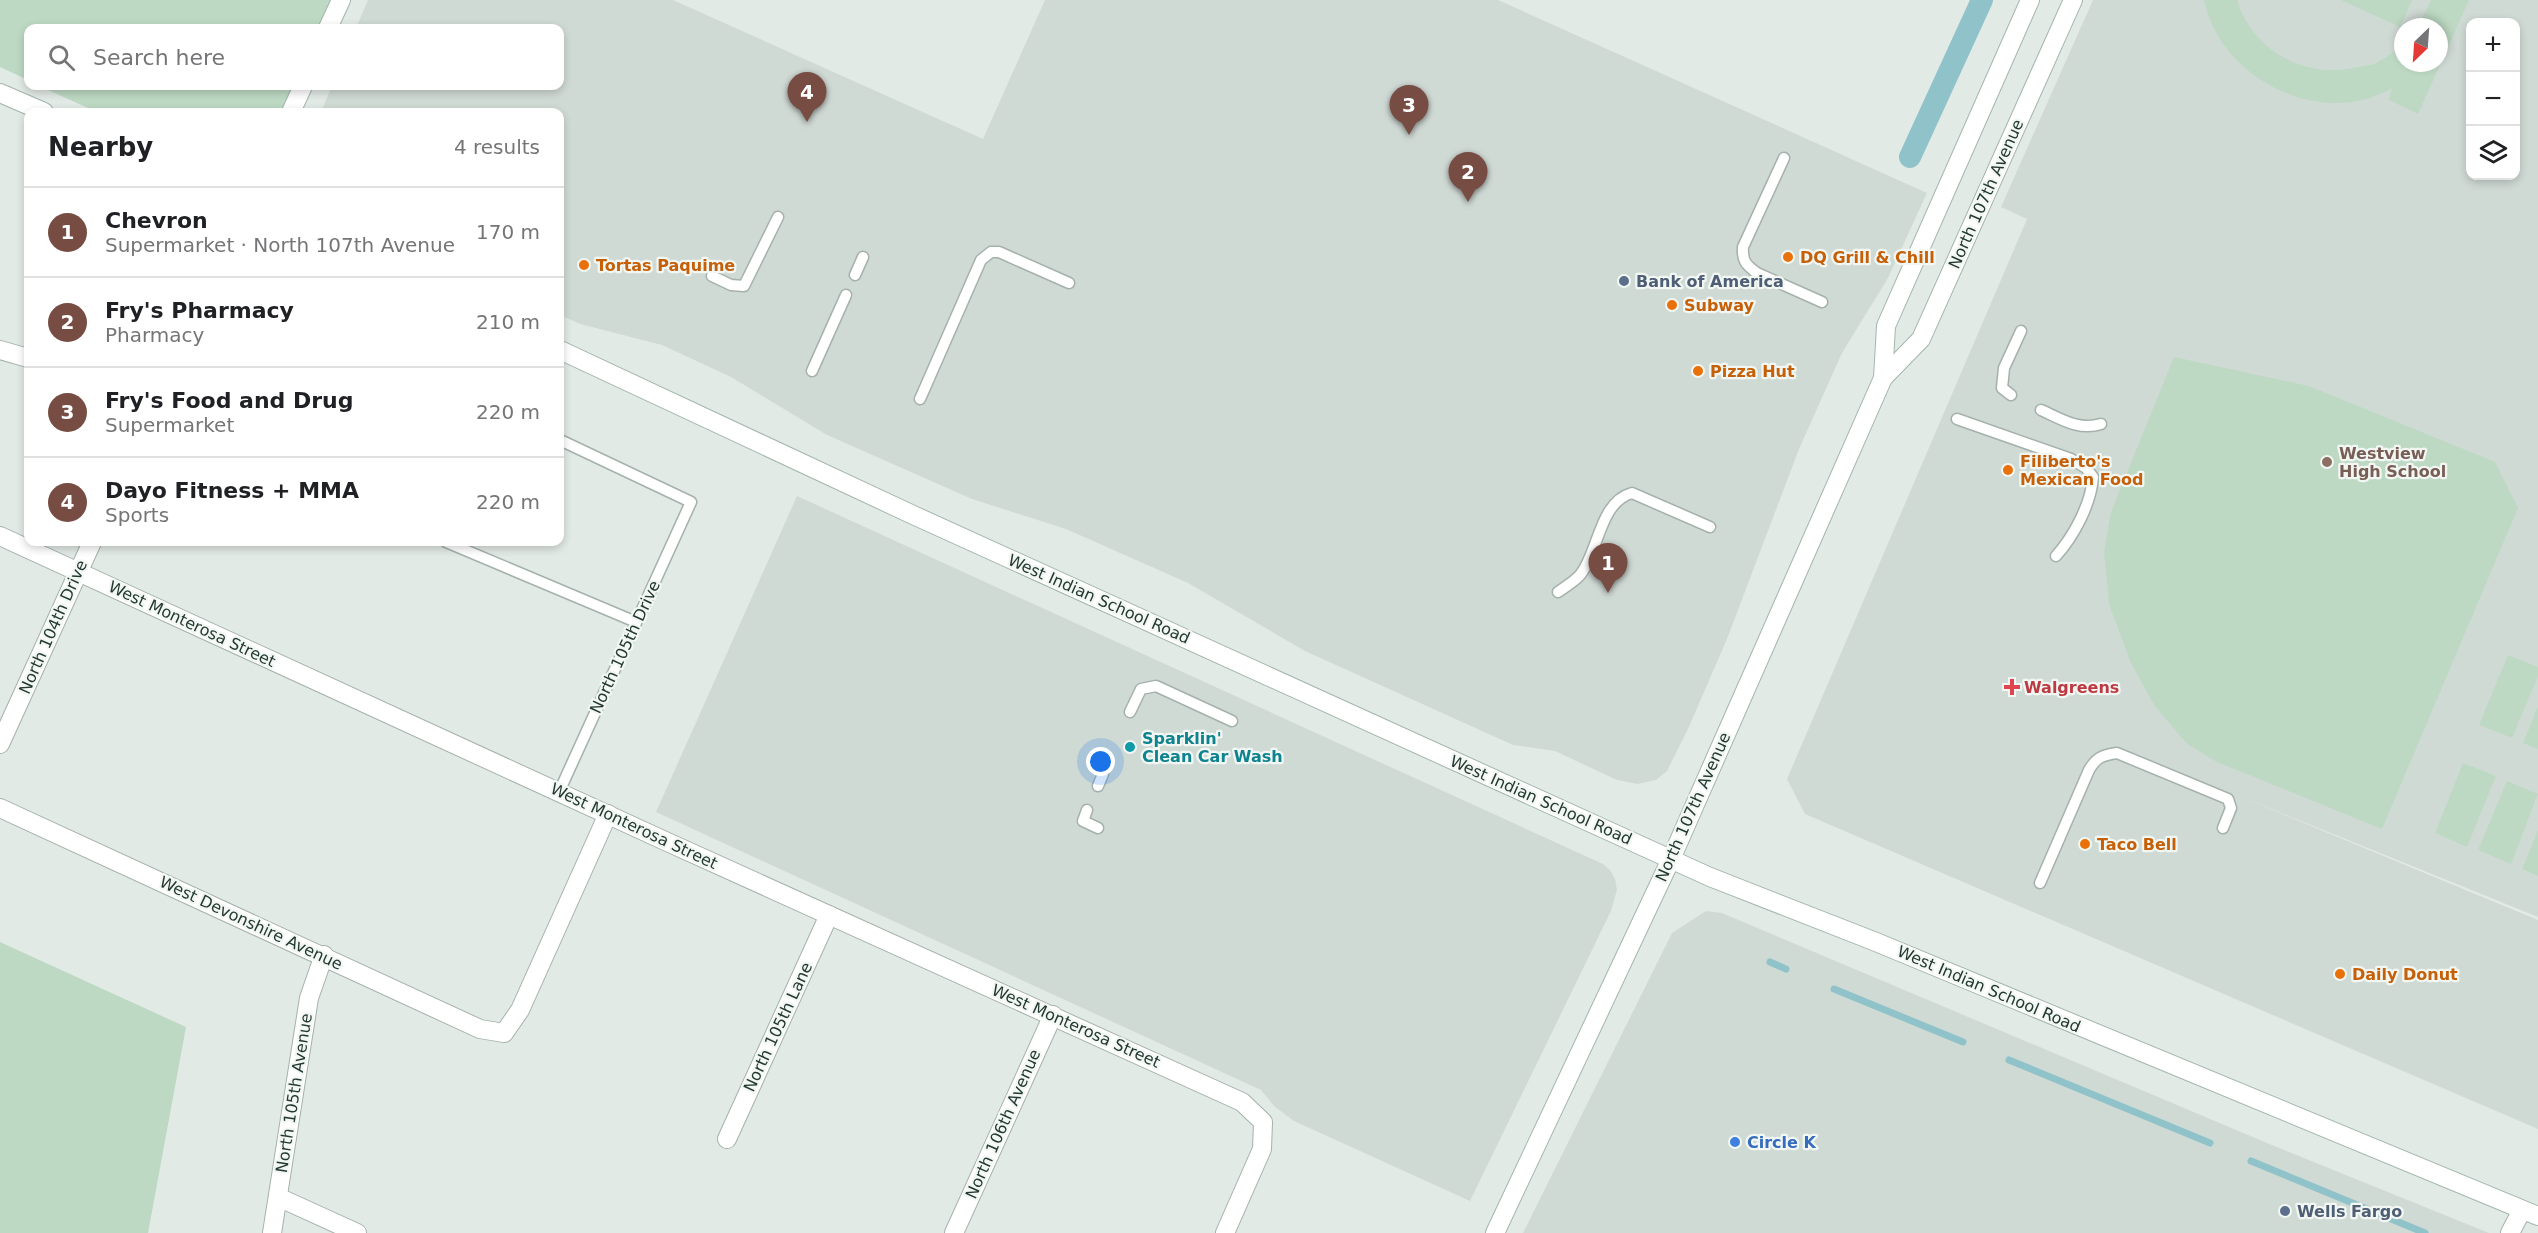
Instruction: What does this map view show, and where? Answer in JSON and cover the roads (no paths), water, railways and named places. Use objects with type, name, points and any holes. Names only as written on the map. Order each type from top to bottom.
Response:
[{"type":"main road","points":[[330,24],[341,0]]},
{"type":"main road","name":"North 107th Avenue","points":[[1883,378],[1886,326],[2030,0]]},
{"type":"main road","name":"North 107th Avenue","points":[[1495,1233],[1671,859],[1883,378],[1921,339],[2073,0]]},
{"type":"main road","points":[[293,108],[301,90]]},
{"type":"main road","points":[[0,93],[35,108]]},
{"type":"main road","points":[[0,350],[24,357]]},
{"type":"main road","name":"West Indian School Road","points":[[564,352],[911,514],[1710,877],[1876,942],[2530,1213]]},
{"type":"main road","name":"West Monterosa Street","points":[[0,536],[1242,1102],[1263,1122],[1262,1149],[1225,1233]]},
{"type":"main road","name":"North 104th Drive","points":[[0,744],[90,546]]},
{"type":"main road","name":"West Devonshire Avenue","points":[[0,808],[324,955],[480,1029],[504,1033],[520,1010],[608,814]]},
{"type":"main road","name":"North 105th Lane","points":[[727,1139],[829,915]]},
{"type":"main road","name":"North 105th Avenue","points":[[272,1233],[309,998],[324,955]]},
{"type":"main road","name":"North 106th Avenue","points":[[954,1233],[1053,1015]]},
{"type":"main road","points":[[278,1197],[357,1233]]},
{"type":"main road","points":[[2510,1233],[2530,1213]]},
{"type":"lane","points":[[1784,158],[1743,247],[1742,259],[1757,273],[1822,302]]},
{"type":"lane","points":[[712,276],[731,285],[744,286],[778,217]]},
{"type":"lane","points":[[921,399],[981,260],[986,254],[999,252],[1069,283]]},
{"type":"lane","points":[[855,275],[863,256]]},
{"type":"lane","points":[[812,371],[846,295]]},
{"type":"lane","points":[[2011,395],[2002,388],[2001,378],[2020,331]]},
{"type":"lane","points":[[2042,410],[2072,424],[2090,427],[2101,424]]},
{"type":"lane","points":[[1957,419],[2071,459],[2086,468],[2093,477],[2092,489],[2074,532],[2056,556]]},
{"type":"lane","name":"North 105th Drive","points":[[559,792],[691,502],[564,442]]},
{"type":"lane","points":[[1558,592],[1581,574],[1613,507],[1623,496],[1632,494],[1710,527]]},
{"type":"lane","points":[[465,546],[636,622]]},
{"type":"lane","points":[[1130,712],[1141,689],[1155,686],[1232,721]]},
{"type":"lane","points":[[2040,883],[2089,770],[2095,759],[2106,754],[2117,753],[2228,800],[2231,808],[2223,828]]},
{"type":"lane","points":[[1098,786],[1103,774]]},
{"type":"lane","points":[[1087,810],[1083,821],[1098,828]]},
{"type":"waterway","points":[[1910,157],[1982,0]]},
{"type":"waterway","points":[[1770,962],[1786,969]]},
{"type":"waterway","points":[[1834,989],[1963,1042]]},
{"type":"waterway","points":[[2009,1060],[2210,1143]]},
{"type":"waterway","points":[[2251,1161],[2425,1233]]},
{"type":"place","name":"Dayo Fitness + MMA","points":[[807,122]]},
{"type":"place","name":"Fry's Food and Drug","points":[[1409,135]]},
{"type":"place","name":"Fry's Pharmacy","points":[[1468,202]]},
{"type":"place","name":"DQ Grill & Chill","points":[[1788,257]]},
{"type":"place","name":"Tortas Paquime","points":[[584,265]]},
{"type":"place","name":"Bank of America","points":[[1624,281]]},
{"type":"place","name":"Subway","points":[[1672,305]]},
{"type":"place","name":"Pizza Hut","points":[[1698,371]]},
{"type":"place","name":"Westview High School","points":[[2327,462]]},
{"type":"place","name":"Filiberto's Mexican Food","points":[[2008,470]]},
{"type":"place","name":"Chevron","points":[[1608,593]]},
{"type":"place","name":"Walgreens","points":[[2012,687]]},
{"type":"place","name":"Sparklin' Clean Car Wash","points":[[1130,747]]},
{"type":"place","name":"Taco Bell","points":[[2085,844]]},
{"type":"place","name":"Daily Donut","points":[[2340,974]]},
{"type":"place","name":"Circle K","points":[[1735,1142]]},
{"type":"place","name":"Wells Fargo","points":[[2285,1211]]}]
